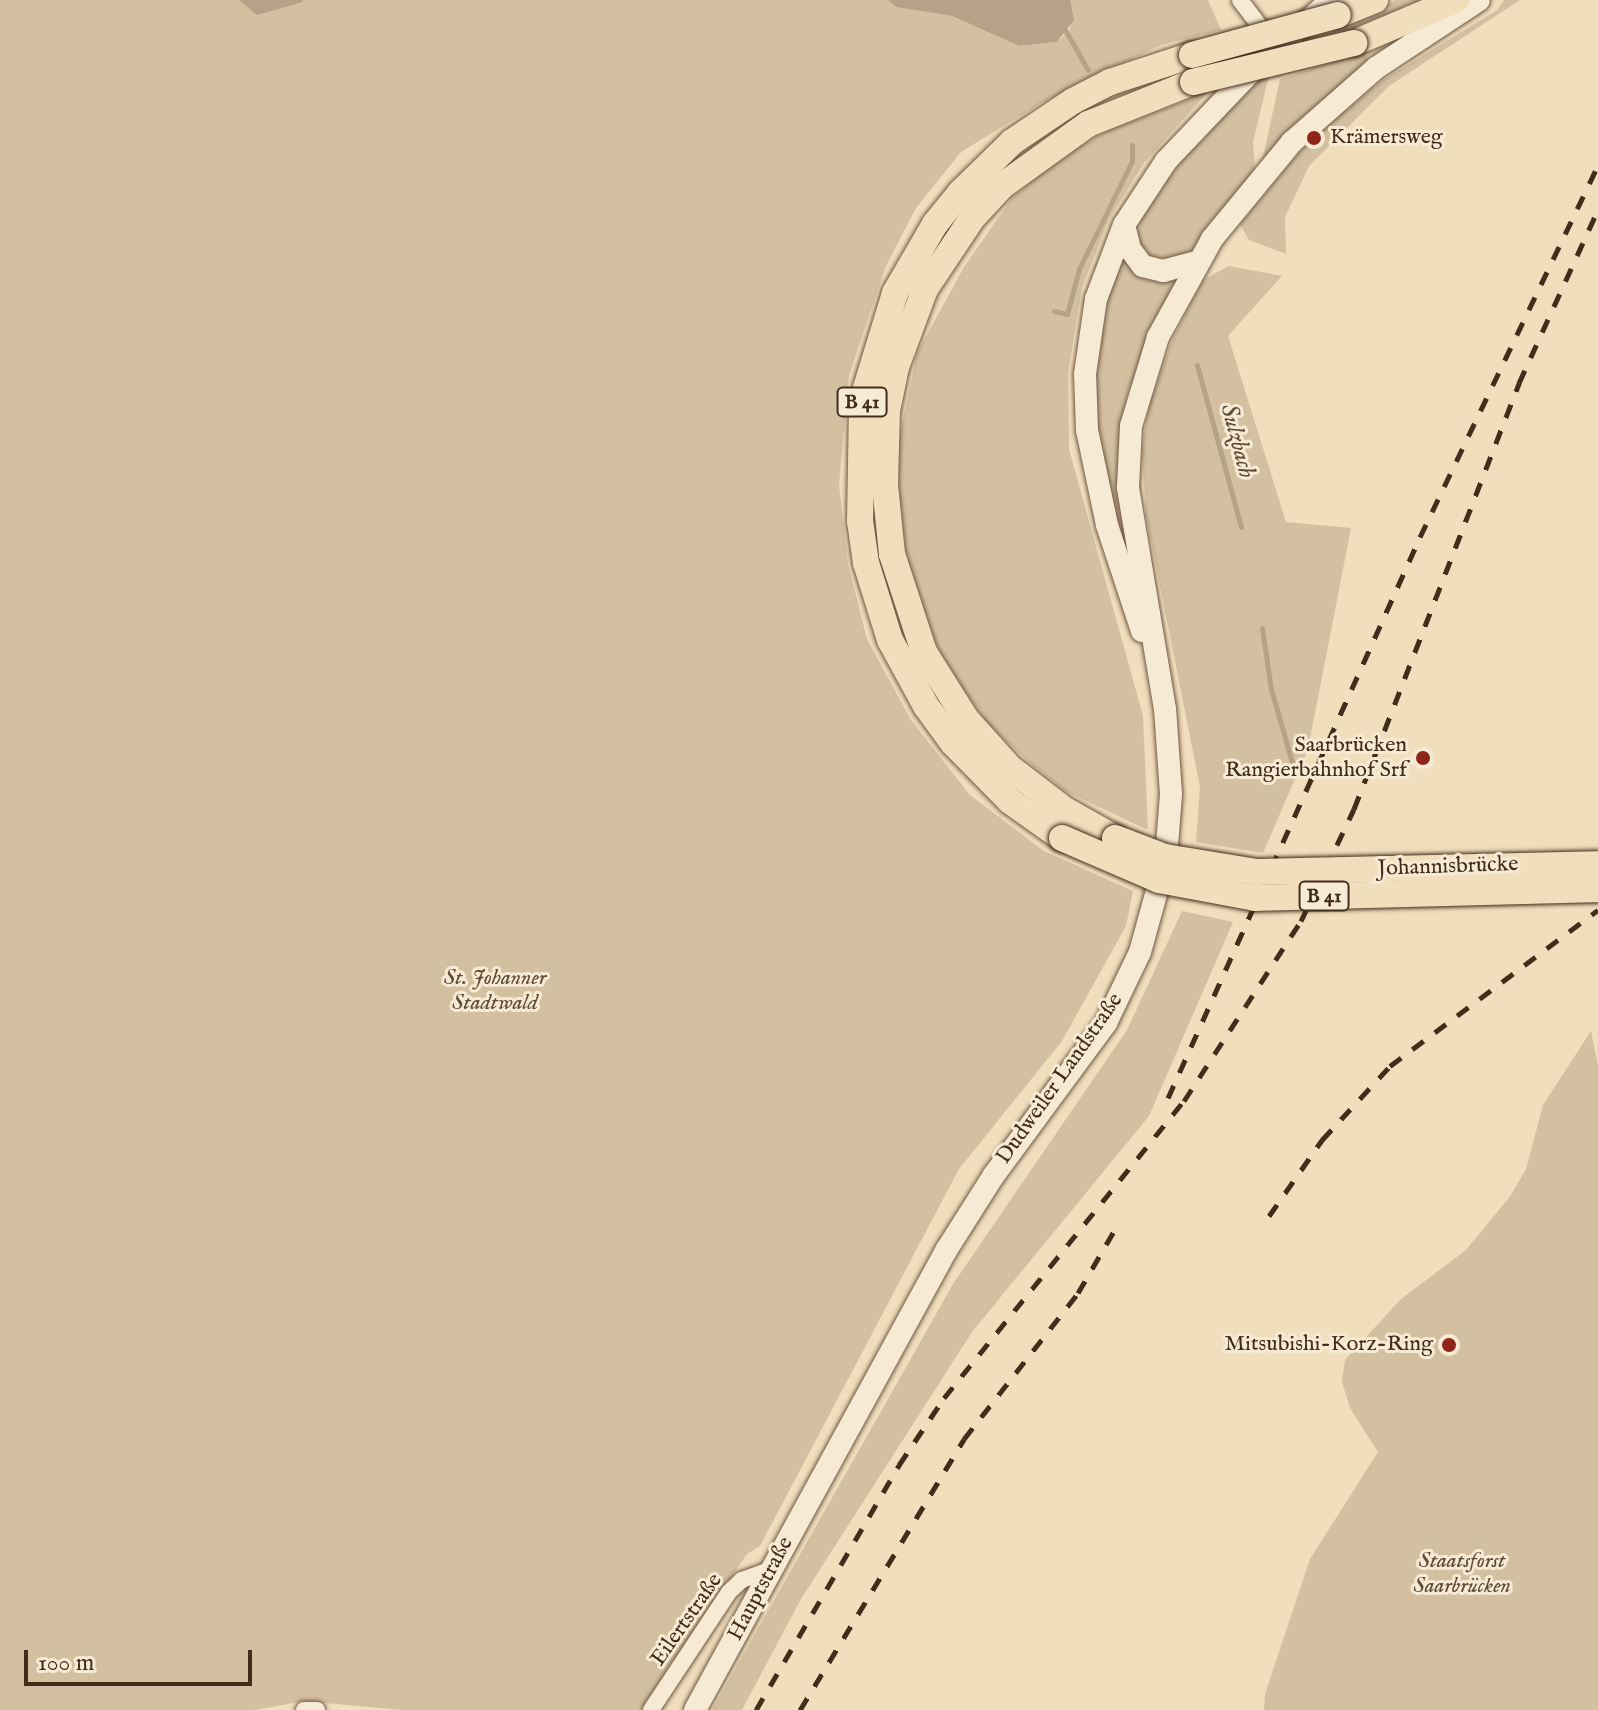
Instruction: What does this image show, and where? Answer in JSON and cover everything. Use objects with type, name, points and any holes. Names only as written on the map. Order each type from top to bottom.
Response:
[{"type":"highway","name":"B 41","points":[[1335,7],[1375,0]]},
{"type":"highway","name":"Johannisbrücke","points":[[1456,0],[1354,43],[1193,82],[1088,124],[1002,186],[973,217],[925,289],[896,367],[887,411],[885,485],[892,554],[909,615],[924,652],[966,719],[1030,785],[1115,838],[1207,867],[1287,872],[1598,864]]},
{"type":"highway","name":"Johannisbrücke","points":[[1335,7],[1110,82],[1073,101],[1012,142],[960,193],[935,224],[895,293],[862,401],[860,521],[866,563],[890,640],[926,706],[953,743],[1010,801],[1062,838],[1159,880],[1255,898],[1598,889]]},
{"type":"main road","name":"Dudweiler Landstraße","points":[[826,1468],[953,1237],[1106,1023],[1140,952],[1166,858],[1171,806],[1169,738],[1128,487],[1131,426],[1158,337],[1197,262],[1246,193],[1315,119],[1376,68],[1479,0]]},
{"type":"main road","name":"Dudweiler Landstraße","points":[[1153,654],[1107,525],[1085,401],[1096,299],[1124,225],[1149,183],[1196,127],[1277,49],[1335,7]]},
{"type":"main road","points":[[1124,225],[1130,249],[1143,266],[1163,271],[1197,262]]},
{"type":"main road","name":"Hauptstraße","points":[[695,1710],[826,1468]]},
{"type":"street","points":[[1240,0],[1277,49]]},
{"type":"street","name":"Eilertstraße","points":[[651,1710],[729,1592],[742,1580],[770,1570]]},
{"type":"street","points":[[304,1710],[317,1710]]},
{"type":"green space","name":"St. Johanner Stadtwald","points":[[0,0],[888,0],[896,7],[952,16],[1019,46],[1057,42],[1070,29],[1070,0],[1208,0],[1221,30],[1161,45],[1043,102],[961,152],[916,208],[886,266],[849,375],[839,485],[848,564],[867,639],[911,720],[970,795],[1044,851],[1133,891],[1126,926],[1062,1041],[959,1169],[760,1546],[747,1554],[641,1710],[401,1710],[304,1701],[255,1710],[0,1710]]},
{"type":"green space","points":[[1396,0],[1434,0],[1351,30],[1349,26]]},
{"type":"green space","points":[[1504,0],[1520,0],[1389,86],[1309,166],[1285,217],[1286,254],[1249,240],[1240,224],[1306,144],[1314,145],[1322,130],[1383,80],[1497,10]]},
{"type":"green space","points":[[1365,52],[1369,63],[1262,162],[1280,79]]},
{"type":"green space","points":[[1271,67],[1253,142],[1255,169],[1192,252],[1176,259],[1148,256],[1136,243],[1142,214],[1190,150]]},
{"type":"green space","points":[[1207,93],[1144,163],[1109,219],[1082,288],[1068,372],[1069,449],[1143,716],[1148,830],[1067,792],[1031,764],[989,725],[950,672],[925,621],[909,569],[897,507],[898,443],[917,353],[964,267],[1012,198],[1058,159],[1108,130]]},
{"type":"green space","points":[[1122,255],[1164,281],[1176,281],[1127,395],[1122,427],[1125,555],[1095,430],[1094,372],[1107,294]]},
{"type":"green space","points":[[1229,266],[1282,276],[1228,336],[1286,522],[1351,528],[1308,749],[1263,853],[1196,842],[1200,787],[1146,515],[1142,450],[1149,405],[1172,341],[1203,280]]},
{"type":"green space","points":[[1182,911],[1233,922],[1149,1116],[972,1332],[801,1599],[742,1710],[712,1710],[953,1284],[1127,1030]]},
{"type":"green space","name":"Staatsforst Saarbrücken","points":[[1591,1031],[1598,1066],[1598,1710],[1264,1710],[1265,1694],[1310,1559],[1378,1452],[1350,1408],[1342,1382],[1345,1360],[1401,1299],[1466,1250],[1511,1195],[1526,1169],[1543,1105]]},
{"type":"shaded area","points":[[239,0],[303,0],[303,2],[257,15]]},
{"type":"shaded area","points":[[888,0],[1070,0],[1074,20],[1057,42],[1019,46],[952,16],[896,7]]},
{"type":"waterway","points":[[1064,28],[1088,70]]},
{"type":"waterway","points":[[1054,311],[1067,314],[1079,269],[1132,161],[1132,145]]},
{"type":"waterway","name":"Sulzbach","points":[[1197,365],[1241,527]]},
{"type":"waterway","name":"Sulzbach","points":[[1262,628],[1271,689],[1292,762]]},
{"type":"railway","points":[[1168,1098],[1420,537],[1598,165]]},
{"type":"railway","points":[[756,1710],[899,1465],[944,1398],[1184,1101],[1301,921],[1354,809],[1519,383],[1598,210]]},
{"type":"railway","points":[[1269,1216],[1322,1140],[1390,1066],[1598,910]]},
{"type":"railway","points":[[800,1710],[964,1439],[1078,1293],[1117,1226]]},
{"type":"place","name":"Krämersweg","points":[[1314,138]]},
{"type":"place","name":"Saarbrücken Rangierbahnhof Srf","points":[[1423,758]]},
{"type":"place","name":"Mitsubishi-Korz-Ring","points":[[1449,1345]]}]
